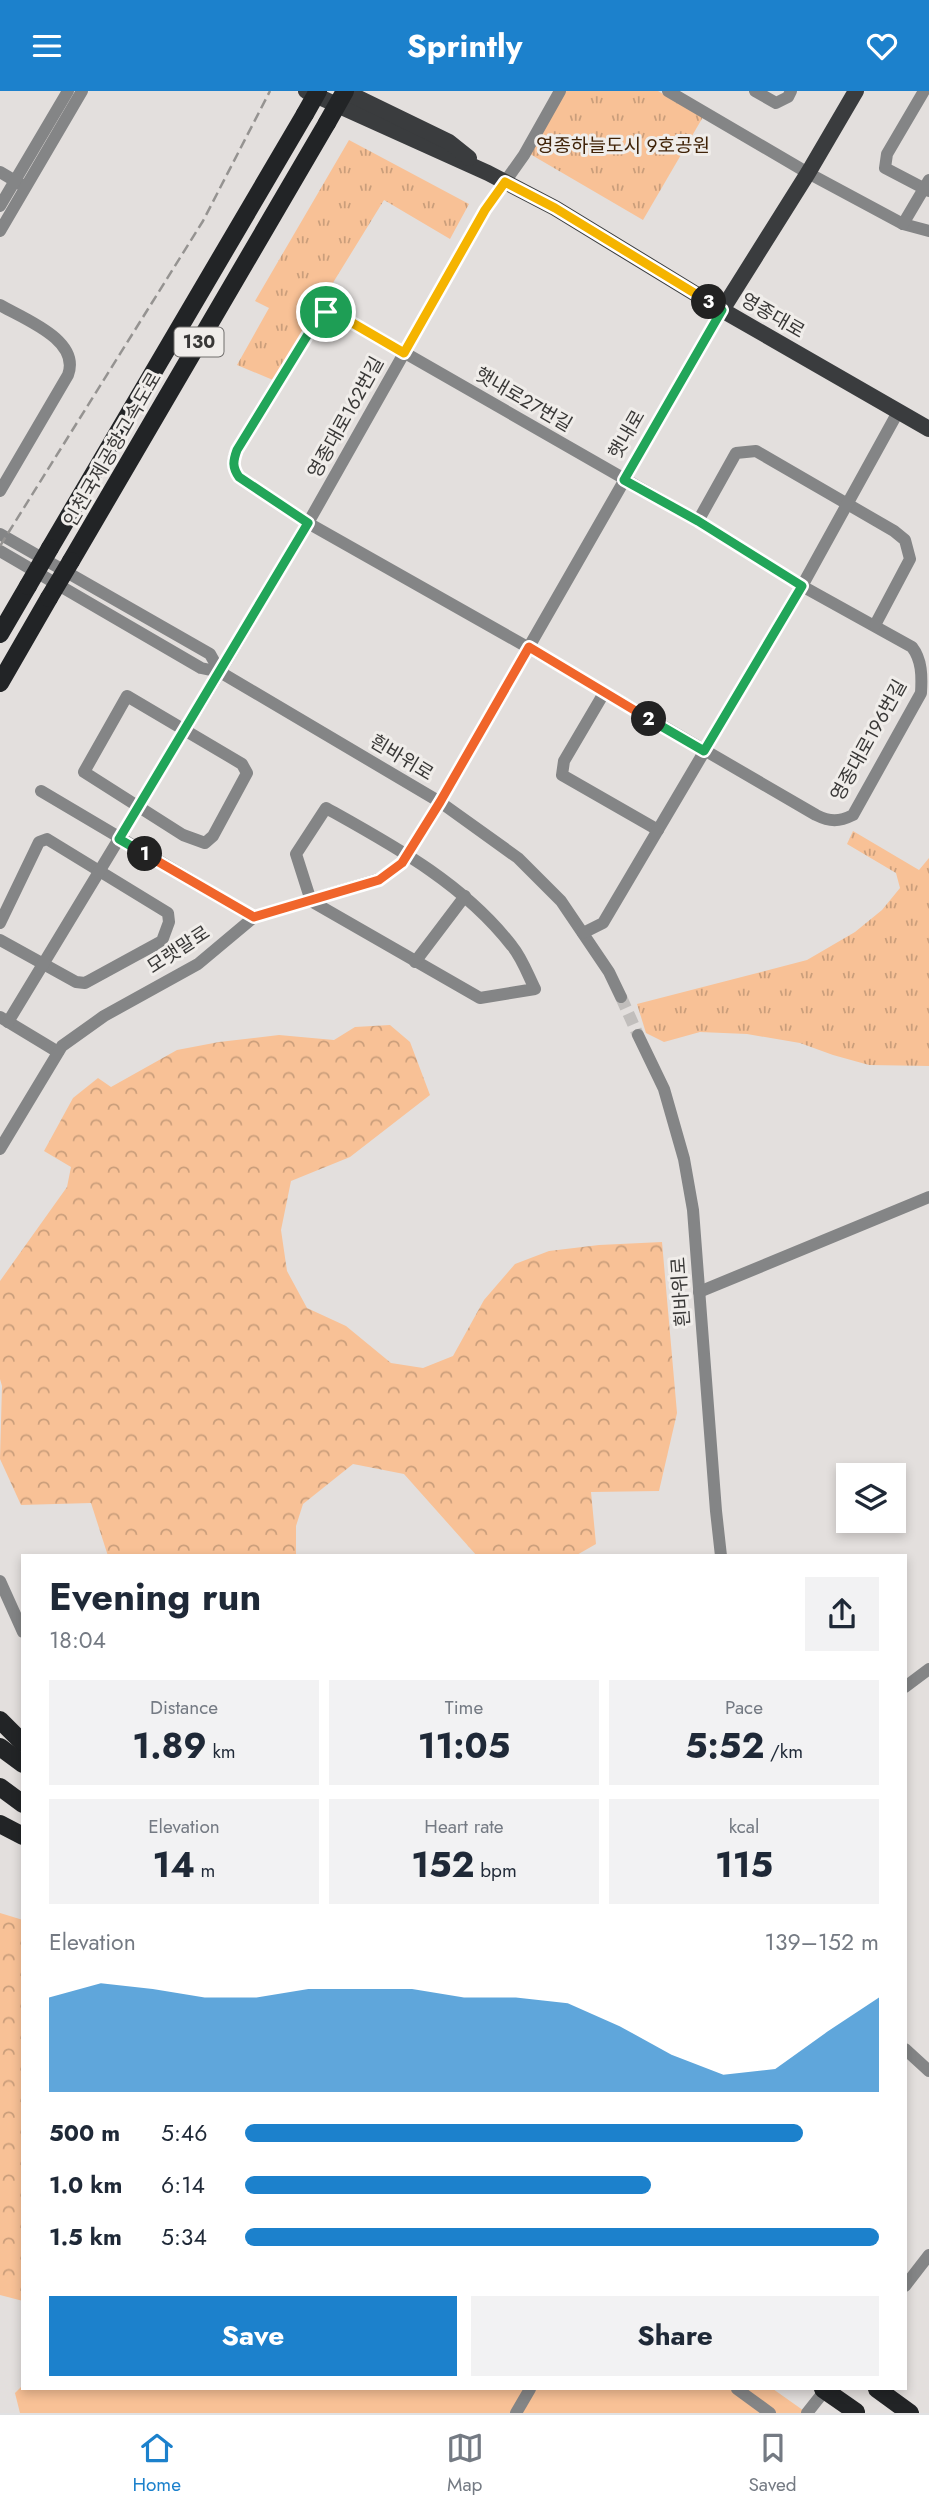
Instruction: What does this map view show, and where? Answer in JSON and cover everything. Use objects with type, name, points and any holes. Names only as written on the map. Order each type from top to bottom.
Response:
[{"type":"highway","name":"인천국제공항고속도로","points":[[0,634],[318,91]]},
{"type":"highway","name":"인천국제공항고속도로","points":[[0,683],[345,91]]},
{"type":"highway","points":[[0,1720],[21,1741]]},
{"type":"highway","points":[[0,1747],[21,1763]]},
{"type":"highway","points":[[0,1787],[21,1803]]},
{"type":"highway","points":[[0,1824],[21,1835]]},
{"type":"highway","points":[[825,2390],[857,2413]]},
{"type":"highway","points":[[878,2390],[910,2413]]},
{"type":"main road","name":"영종대로","points":[[306,91],[488,173],[555,208],[722,310],[929,429]]},
{"type":"main road","name":"영종대로","points":[[345,91],[449,142],[488,173]]},
{"type":"main road","name":"햇내로","points":[[722,310],[856,91]]},
{"type":"street","points":[[0,230],[14,188],[68,91]]},
{"type":"street","points":[[0,206],[82,91]]},
{"type":"street","name":"영종대로162번길","points":[[4,1019],[43,965],[101,872],[308,523],[485,210],[524,155],[560,91]]},
{"type":"street","points":[[668,91],[808,173],[903,224],[929,231]]},
{"type":"street","points":[[755,91],[776,103],[788,97],[792,91]]},
{"type":"street","points":[[903,224],[927,187],[886,168],[887,154],[924,91]]},
{"type":"street","points":[[0,172],[14,188]]},
{"type":"street","points":[[0,305],[63,344],[71,362],[68,375],[0,491]]},
{"type":"street","name":"햇내로","points":[[440,802],[722,310]]},
{"type":"street","name":"햇내로27번길","points":[[308,523],[239,477],[233,464],[237,450],[318,318],[326,312],[337,314],[698,521]]},
{"type":"street","points":[[583,933],[603,923],[802,586],[898,412]]},
{"type":"street","points":[[698,521],[736,453],[756,451],[894,531],[905,540],[910,559],[875,625]]},
{"type":"street","name":"영종대로196번길","points":[[698,521],[802,586],[912,647],[919,656],[922,679],[920,693],[853,815],[841,820],[827,821],[704,751]]},
{"type":"street","points":[[308,523],[529,647],[704,751]]},
{"type":"street","name":"흰바위로","points":[[0,534],[210,653],[220,672]]},
{"type":"street","name":"흰바위로","points":[[0,551],[201,668],[220,672],[440,802],[518,858],[561,901],[609,972],[621,997]]},
{"type":"street","points":[[604,693],[564,761],[562,775],[658,830]]},
{"type":"street","points":[[127,696],[186,729],[242,764],[247,773],[213,836],[205,843],[183,835],[83,772],[127,696]]},
{"type":"street","points":[[41,791],[254,917]]},
{"type":"street","name":"모랫말로","points":[[0,1149],[62,1046],[104,1016],[198,964],[254,917],[379,880],[402,863],[440,802]]},
{"type":"street","points":[[326,808],[408,853],[465,895],[513,947],[535,989],[480,998],[415,962],[311,901],[296,854],[326,808]]},
{"type":"street","points":[[0,923],[39,842],[47,839],[168,913],[169,922],[162,941],[85,983],[76,982],[0,940]]},
{"type":"street","points":[[415,962],[465,895]]},
{"type":"street","points":[[4,1019],[58,1052]]},
{"type":"street","name":"흰바위로","points":[[638,1035],[664,1089],[684,1159],[693,1210],[721,1554]]},
{"type":"street","points":[[699,1292],[929,1197]]},
{"type":"street","points":[[0,1581],[21,1628]]},
{"type":"street","points":[[907,1686],[929,1669]]},
{"type":"street","points":[[907,2051],[929,2071]]},
{"type":"street","points":[[907,2283],[929,2255]]},
{"type":"street","points":[[516,2413],[529,2390]]},
{"type":"street","points":[[738,2390],[770,2413]]},
{"type":"street","points":[[807,2413],[823,2390]]},
{"type":"green space","name":"영종하늘도시 9호공원","points":[[565,91],[658,91],[703,117],[643,220],[530,154]]},
{"type":"green space","points":[[349,140],[469,204],[450,239],[384,200],[273,380],[237,365],[269,308],[255,301]]},
{"type":"green space","points":[[853,831],[919,870],[929,858],[929,1066],[869,1065],[800,1043],[747,1034],[700,1032],[664,1042],[646,1033],[637,1004],[807,960],[855,932],[882,910],[900,888],[896,873],[847,844]]},
{"type":"green space","points":[[390,1025],[410,1042],[430,1095],[350,1157],[291,1181],[281,1230],[287,1271],[307,1308],[346,1326],[391,1363],[423,1368],[453,1356],[484,1300],[515,1264],[549,1251],[662,1242],[677,1413],[659,1491],[591,1492],[596,1544],[578,1554],[475,1554],[404,1474],[353,1464],[303,1504],[296,1526],[296,1554],[107,1554],[91,1503],[21,1505],[0,1459],[0,1281],[67,1187],[71,1167],[44,1151],[73,1098],[98,1078],[111,1087],[177,1050],[279,1035],[334,1040],[355,1027]]},
{"type":"green space","points":[[0,1913],[21,1919],[21,2300],[0,2295]]},
{"type":"green space","points":[[21,2387],[21,2390],[774,2390],[807,2413],[20,2413],[15,2393]]},
{"type":"tunnel","points":[[621,997],[638,1035]]},
{"type":"railway","points":[[0,546],[203,221],[270,91]]},
{"type":"route","points":[[505,182],[555,208],[722,310],[624,480],[698,521],[802,586],[704,751],[529,647],[402,863],[379,880],[254,917],[119,839],[308,523],[239,477],[233,464],[237,450],[318,318],[326,312],[337,314],[404,353],[485,210],[505,182]]}]
